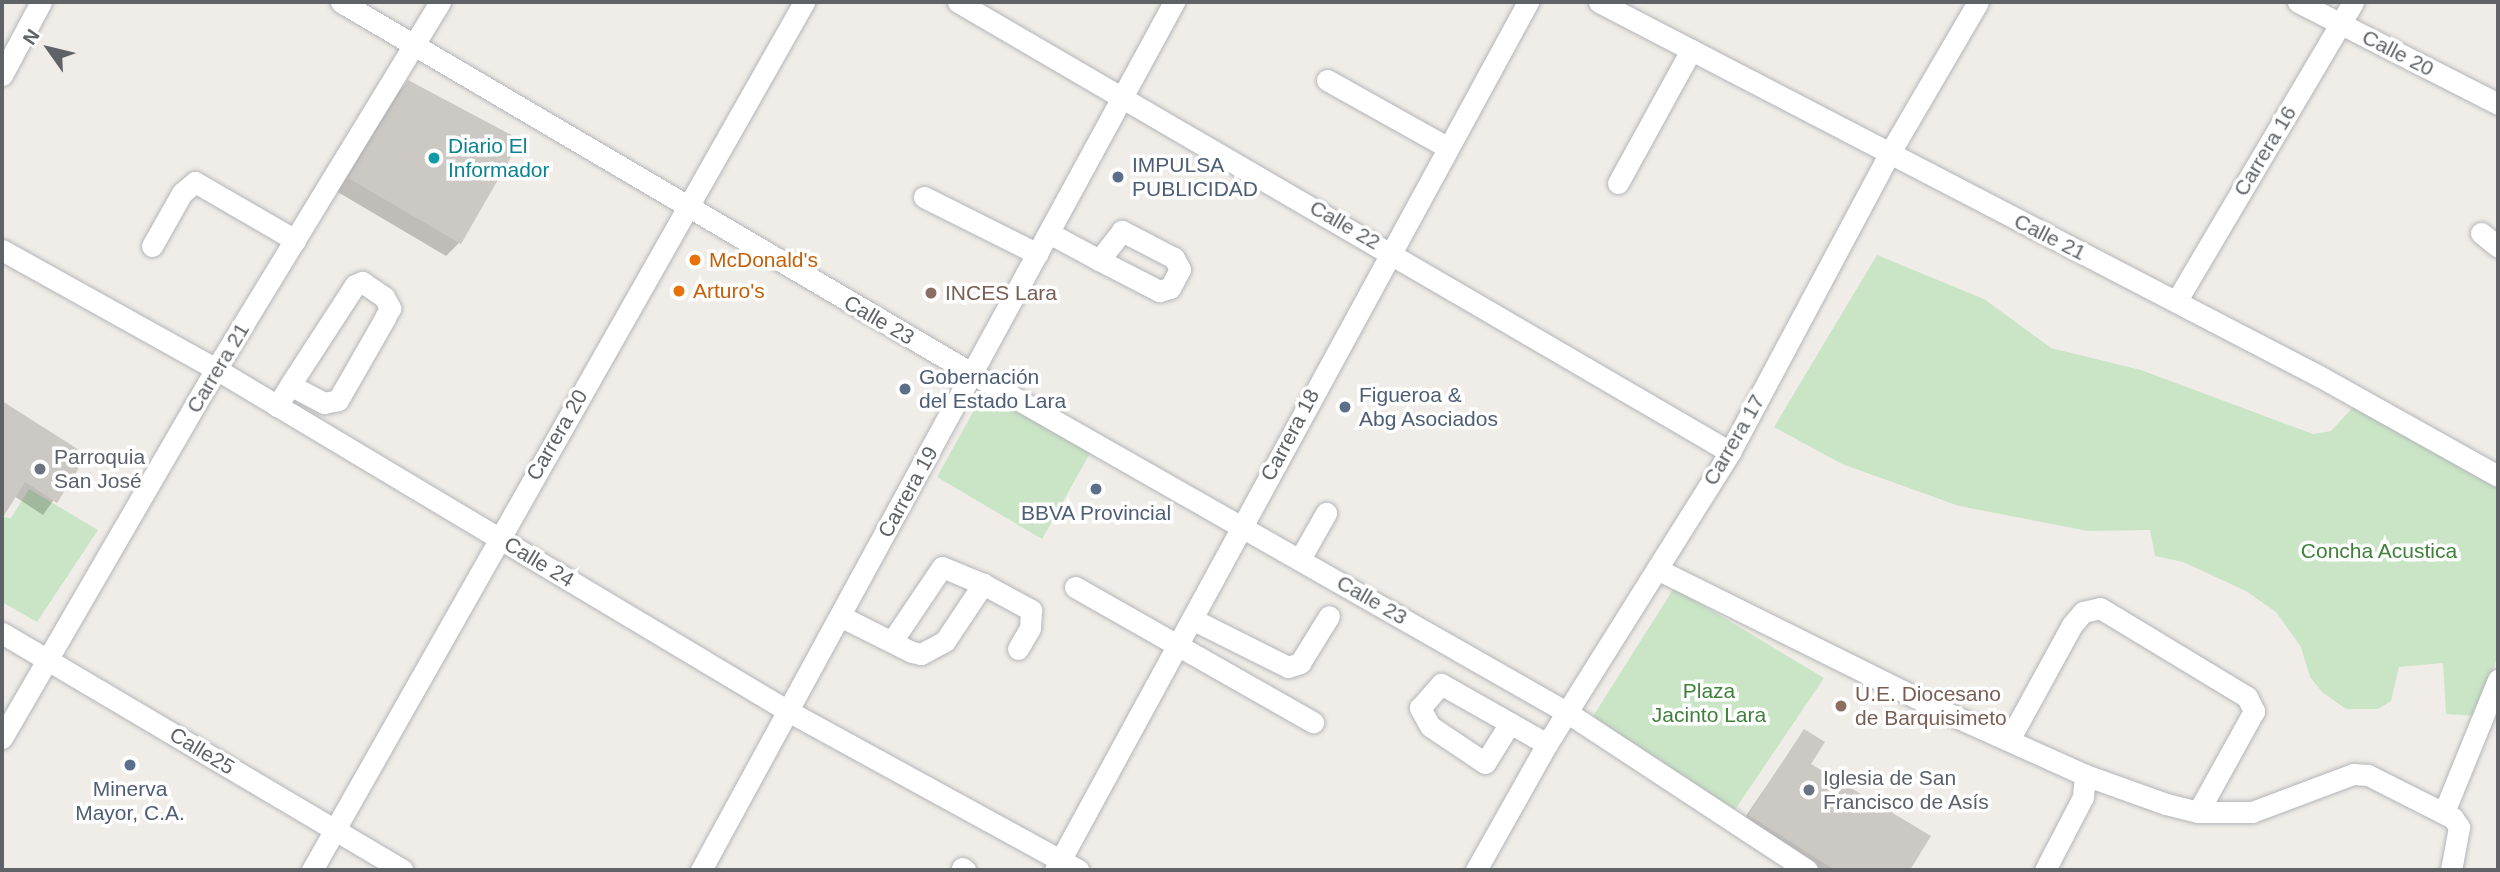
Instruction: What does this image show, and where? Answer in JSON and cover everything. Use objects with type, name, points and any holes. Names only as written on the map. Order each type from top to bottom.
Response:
[{"type":"street","points":[[2,75],[41,2]]},
{"type":"street","name":"Calle 23","points":[[341,2],[973,374],[1568,713],[1807,870]]},
{"type":"street","name":"Carrera 21","points":[[2,738],[216,369],[440,2]]},
{"type":"street","name":"Carrera 20","points":[[312,870],[804,2]]},
{"type":"street","name":"Calle 22","points":[[958,2],[1124,95],[1730,452]]},
{"type":"street","name":"Carrera 19","points":[[701,870],[1174,2]]},
{"type":"street","name":"Carrera 18","points":[[1064,867],[1177,644],[1389,251],[1528,2]]},
{"type":"street","name":"Calle 21","points":[[1599,2],[1888,156],[2177,300],[2498,476]]},
{"type":"street","name":"Carrera 17","points":[[1476,870],[1547,744],[1730,452],[1888,156],[1978,2]]},
{"type":"street","name":"Calle 20","points":[[2298,2],[2498,104]]},
{"type":"street","name":"Carrera 16","points":[[2177,300],[2353,2]]},
{"type":"street","points":[[1618,183],[1691,50]]},
{"type":"street","points":[[1327,80],[1447,147]]},
{"type":"street","points":[[152,246],[183,193],[195,183],[295,240]]},
{"type":"street","points":[[924,197],[1038,254]]},
{"type":"street","points":[[1049,233],[1099,260]]},
{"type":"street","points":[[2481,233],[2498,247]]},
{"type":"street","name":"Calle 24","points":[[2,250],[216,369],[788,711],[1064,867]]},
{"type":"street","points":[[277,406],[290,385],[355,285],[362,282],[384,297],[390,308],[338,400],[324,403],[290,385]]},
{"type":"street","points":[[1300,559],[1326,513]]},
{"type":"street","points":[[892,641],[942,566],[1031,610],[1030,628],[1018,649]]},
{"type":"street","points":[[1657,569],[2084,775],[2198,812],[2252,812],[2353,774],[2368,775],[2444,812],[2459,827],[2451,870]]},
{"type":"street","points":[[840,615],[921,654],[945,641],[983,584]]},
{"type":"street","points":[[1075,587],[1313,722]]},
{"type":"street","points":[[2009,740],[2072,625],[2083,612],[2100,608],[2247,696],[2254,711],[2249,727],[2198,812]]},
{"type":"street","points":[[1192,619],[1288,667],[1300,663],[1329,616]]},
{"type":"street","name":"Calle25","points":[[2,633],[401,870]]},
{"type":"street","points":[[2444,812],[2498,680]]},
{"type":"street","points":[[1510,723],[1547,744]]},
{"type":"street","points":[[2045,870],[2083,797],[2084,775]]},
{"type":"green space","name":"Concha Acustica","points":[[1877,255],[1984,299],[2051,348],[2141,370],[2313,434],[2331,431],[2354,406],[2498,485],[2498,656],[2475,716],[2446,714],[2443,663],[2399,667],[2391,701],[2378,709],[2346,709],[2322,692],[2310,677],[2301,647],[2276,612],[2246,591],[2183,562],[2155,556],[2150,530],[2088,531],[1959,506],[1842,464],[1774,427]]},
{"type":"green space","points":[[987,387],[1093,448],[1042,539],[937,477]]},
{"type":"green space","points":[[29,489],[98,530],[37,622],[2,602],[2,517],[11,518]]},
{"type":"green space","name":"Plaza Jacinto Lara","points":[[1674,588],[1824,678],[1732,814],[1590,721]]},
{"type":"building","name":"Diario El Informador","points":[[408,80],[521,140],[461,244],[348,178]]},
{"type":"building","name":"Parroquia San José","points":[[2,401],[87,455],[57,503],[25,482],[2,519]]},
{"type":"building","name":"Iglesia de San Francisco de Asís","points":[[1804,729],[1825,742],[1811,764],[1931,836],[1910,870],[1835,870],[1748,815]]},
{"type":"place","name":"Diario El Informador","points":[[434,158]]},
{"type":"place","name":"IMPULSA PUBLICIDAD","points":[[1118,177]]},
{"type":"place","name":"McDonald's","points":[[695,260]]},
{"type":"place","name":"Arturo's","points":[[679,291]]},
{"type":"place","name":"INCES Lara","points":[[931,293]]},
{"type":"place","name":"Gobernación del Estado Lara","points":[[905,389]]},
{"type":"place","name":"Figueroa & Abg Asociados","points":[[1345,407]]},
{"type":"place","name":"Parroquia San José","points":[[40,469]]},
{"type":"place","name":"BBVA Provincial","points":[[1096,489]]},
{"type":"place","name":"U.E. Diocesano de Barquisimeto","points":[[1841,706]]},
{"type":"place","name":"Minerva Mayor, C.A.","points":[[130,765]]},
{"type":"place","name":"Iglesia de San Francisco de Asís","points":[[1809,790]]}]
